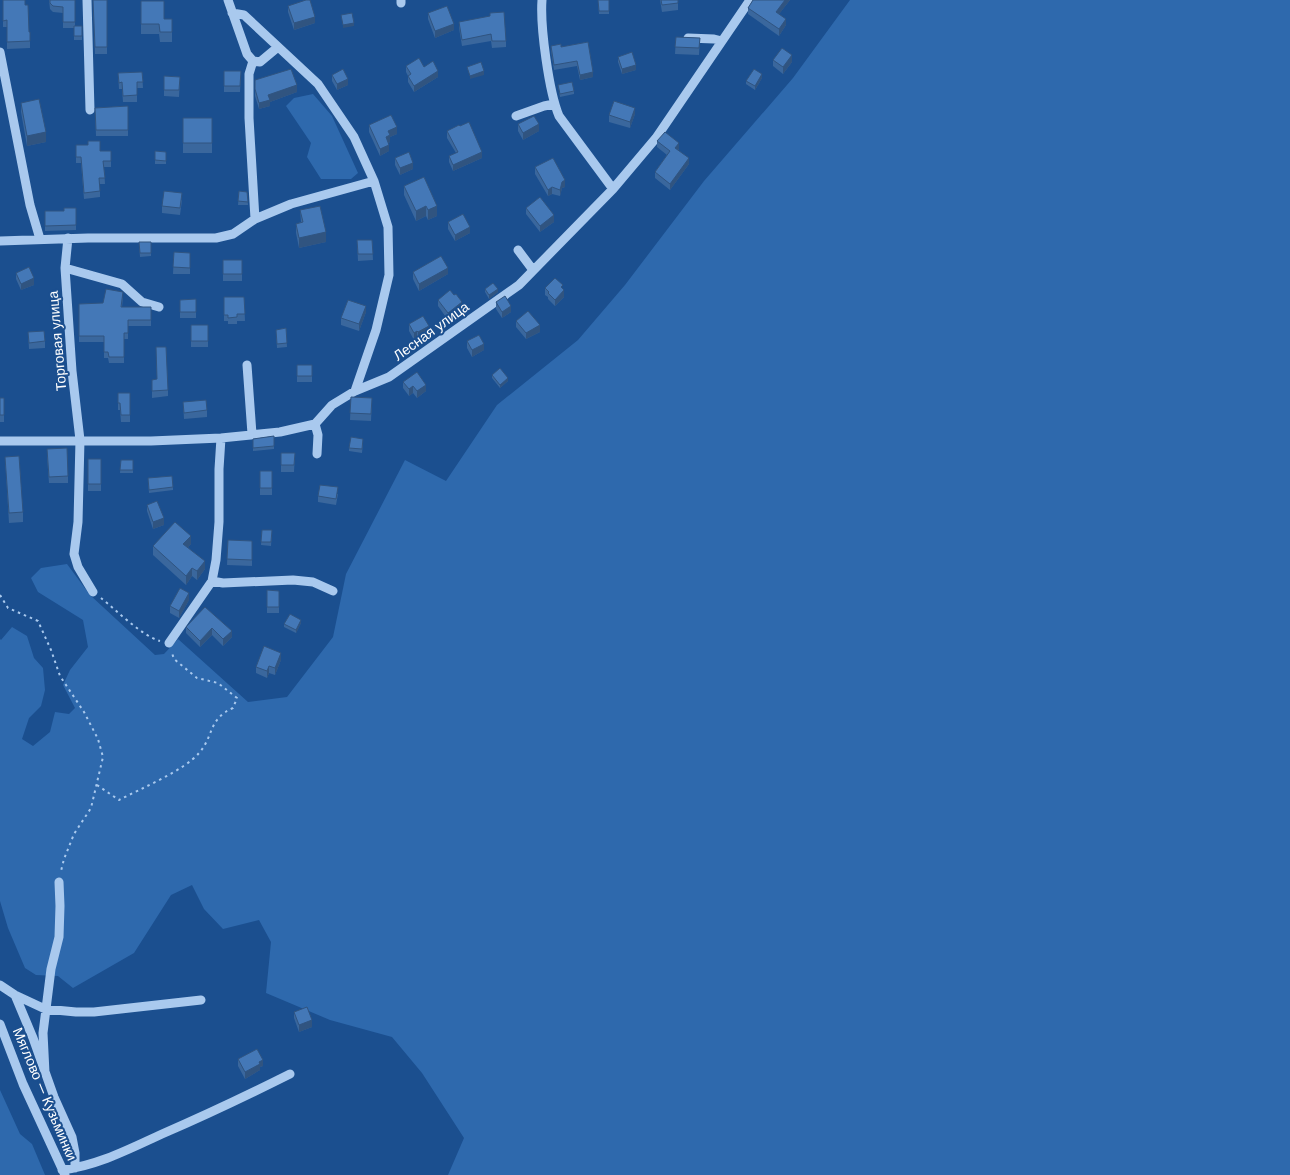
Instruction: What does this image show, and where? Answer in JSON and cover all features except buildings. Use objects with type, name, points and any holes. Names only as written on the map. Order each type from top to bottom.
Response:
[{"type":"street","points":[[88,0],[90,110]]},
{"type":"street","points":[[228,0],[247,54],[253,61],[260,62],[278,47]]},
{"type":"street","points":[[542,0],[544,38],[554,104],[559,116],[613,189]]},
{"type":"street","name":"Лесная улица","points":[[315,424],[332,405],[355,391],[389,377],[519,284],[613,189],[656,138],[750,0]]},
{"type":"street","points":[[232,13],[244,15],[318,84],[354,137],[374,181],[388,227],[389,275],[376,330],[355,391]]},
{"type":"street","points":[[678,38],[722,41]]},
{"type":"street","points":[[0,52],[30,205],[40,239]]},
{"type":"street","points":[[253,61],[249,74],[249,118],[255,219]]},
{"type":"street","points":[[516,116],[554,104]]},
{"type":"street","points":[[0,241],[68,238],[216,238],[234,234],[255,219],[291,204],[374,181]]},
{"type":"street","name":"Торговая улица","points":[[68,238],[65,268],[72,371],[80,440],[78,522],[74,554],[78,567],[93,592]]},
{"type":"street","points":[[518,250],[533,270]]},
{"type":"street","points":[[65,268],[122,284],[142,302],[159,307]]},
{"type":"street","points":[[247,365],[252,434]]},
{"type":"street","points":[[0,441],[151,441],[221,438],[280,432],[315,424],[318,435],[317,454]]},
{"type":"street","points":[[169,643],[212,581],[219,522],[218,469],[221,438]]},
{"type":"street","points":[[212,581],[293,580],[313,582],[333,591]]},
{"type":"street","points":[[45,1073],[43,1033],[45,1009],[51,969],[59,937],[60,906],[58,882]]},
{"type":"street","points":[[0,985],[14,995],[45,1009],[94,1012],[201,1000]]},
{"type":"street","points":[[14,995],[72,1137],[75,1168]]},
{"type":"street","name":"Мяглово — Кузьминки","points":[[0,1024],[23,1084],[64,1173]]},
{"type":"street","points":[[64,1173],[75,1168],[86,1167],[109,1159],[199,1119],[290,1074]]},
{"type":"path","points":[[93,592],[154,639],[169,643],[174,659],[197,678],[218,683],[237,698],[233,708],[215,722],[199,754],[177,770],[119,800],[97,786]]},
{"type":"path","points":[[0,595],[8,608],[38,622],[60,676],[84,712],[98,739],[104,757],[91,808],[74,834],[64,859],[58,882]]},
{"type":"shaded area","points":[[850,0],[1290,0],[1290,1175],[448,1175],[464,1138],[422,1073],[392,1037],[330,1020],[266,993],[271,942],[259,920],[223,929],[204,909],[192,885],[171,895],[134,953],[73,988],[58,976],[36,975],[25,968],[8,928],[0,901],[0,639],[12,627],[27,636],[34,658],[43,668],[45,690],[41,706],[29,718],[22,739],[33,746],[50,732],[55,712],[69,714],[75,708],[63,685],[70,670],[88,647],[83,620],[38,592],[31,578],[41,568],[67,564],[90,595],[155,655],[164,654],[178,639],[248,702],[287,697],[333,637],[346,574],[405,460],[446,481],[497,405],[578,340],[625,285],[704,181],[793,78]]},
{"type":"shaded area","points":[[313,94],[332,116],[358,173],[351,179],[321,179],[307,157],[311,143],[286,106],[294,98]]},
{"type":"shaded area","points":[[0,1090],[20,1134],[32,1144],[45,1175],[0,1175]]}]
